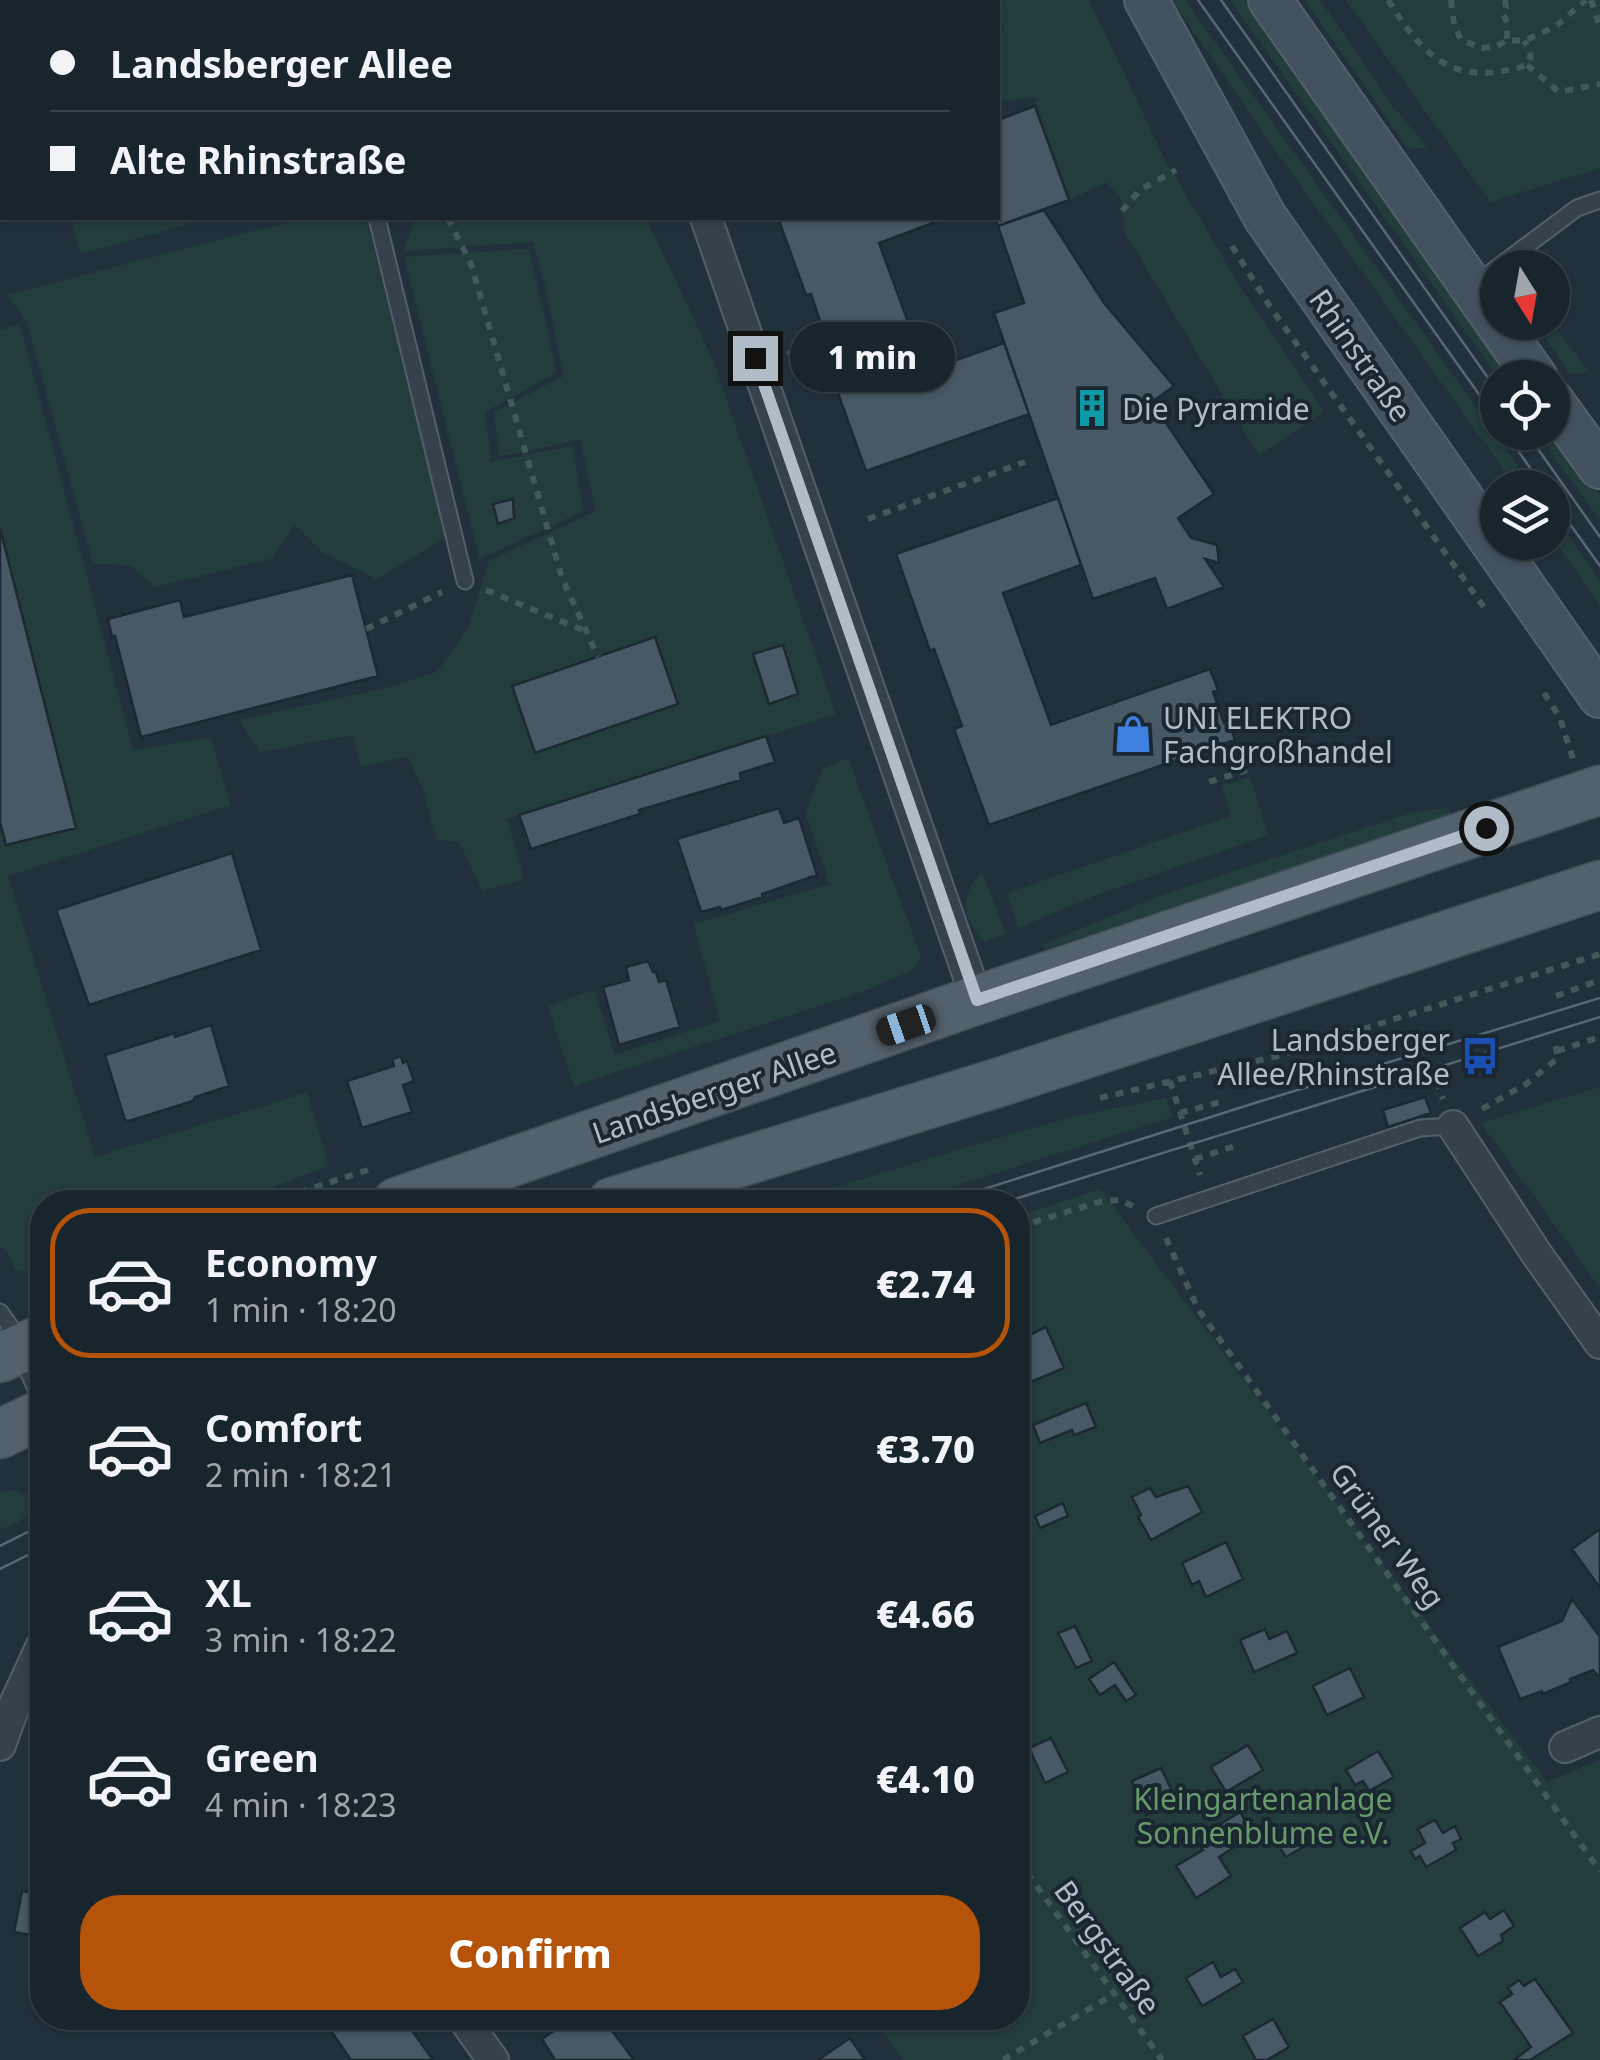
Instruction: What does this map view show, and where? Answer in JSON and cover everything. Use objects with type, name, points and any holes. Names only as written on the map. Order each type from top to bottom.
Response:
[{"type":"main road","name":"Rhinstraße","points":[[1146,0],[1264,217],[1600,696]]},
{"type":"main road","points":[[1270,0],[1523,360]]},
{"type":"main road","points":[[1570,426],[1600,468]]},
{"type":"main road","name":"Landsberger Allee","points":[[431,1190],[977,1000],[1600,790]]},
{"type":"main road","points":[[651,1190],[1019,1076],[1600,886]]},
{"type":"main road","points":[[0,1434],[30,1420]]},
{"type":"street","points":[[707,220],[977,1000]]},
{"type":"street","points":[[1453,1126],[1600,1344]]},
{"type":"street","points":[[0,1745],[30,1671]]},
{"type":"street","points":[[1565,1747],[1600,1732]]},
{"type":"street","points":[[471,2030],[493,2060]]},
{"type":"lane","points":[[1471,287],[1577,208],[1600,200]]},
{"type":"lane","points":[[377,220],[465,582]]},
{"type":"lane","points":[[1156,1216],[1420,1128],[1453,1126]]},
{"type":"path","points":[[1388,0],[1438,61],[1470,74],[1502,73],[1527,65],[1531,50],[1524,41]]},
{"type":"path","points":[[1450,0],[1461,40],[1482,48],[1507,40],[1524,41],[1556,26],[1588,0],[1600,27]]},
{"type":"path","points":[[1505,0],[1507,40]]},
{"type":"path","points":[[1527,65],[1559,92],[1600,84]]},
{"type":"path","points":[[1122,211],[1140,190],[1176,170]]},
{"type":"path","points":[[449,220],[471,264],[562,578],[598,657]]},
{"type":"path","points":[[868,518],[1025,462]]},
{"type":"path","points":[[1209,782],[1248,770]]},
{"type":"path","points":[[1235,1146],[1194,1159],[1170,1082],[1278,1056],[1600,954]]},
{"type":"path","points":[[1556,996],[1600,980]]},
{"type":"path","points":[[1453,1126],[1526,1084],[1558,1058],[1556,1047],[1600,1037]]},
{"type":"path","points":[[1180,1113],[1224,1100]]},
{"type":"path","points":[[1030,1223],[1099,1202],[1119,1200],[1156,1216]]},
{"type":"path","name":"Grüner Weg","points":[[1156,1216],[1198,1309],[1600,1872]]},
{"type":"path","name":"Bergstraße","points":[[1030,1877],[1162,2060]]},
{"type":"path","points":[[1003,2060],[1114,1994]]},
{"type":"green space","points":[[1000,0],[1089,0],[1163,156],[1242,290],[1322,413],[1259,455],[1125,233],[1121,199],[1107,182],[1069,200],[1035,106],[1037,97],[1000,101],[1000,31],[1004,29]]},
{"type":"green space","points":[[1172,0],[1185,0],[1480,413],[1480,437]]},
{"type":"green space","points":[[1230,0],[1245,0],[1480,329],[1480,340],[1488,340],[1502,360],[1486,360]]},
{"type":"green space","points":[[1305,0],[1320,0],[1392,105],[1427,147],[1408,149]]},
{"type":"green space","points":[[1346,0],[1600,0],[1600,168],[1490,202]]},
{"type":"green space","points":[[72,220],[203,220],[80,254]]},
{"type":"green space","points":[[296,220],[367,220],[446,537],[377,579],[321,552],[294,525],[273,558],[155,587],[131,565],[93,564],[27,322],[7,295]]},
{"type":"green space","points":[[414,220],[647,220],[712,358],[836,714],[507,819],[524,879],[483,891],[459,842],[437,840],[422,787],[408,756],[361,767],[353,735],[259,752],[240,720],[386,688],[437,672],[469,627],[489,561],[596,511],[580,440],[500,456],[494,412],[564,376],[533,242],[403,251]]},
{"type":"green space","points":[[529,249],[557,372],[485,412],[491,462],[573,446],[583,511],[480,559],[404,257]]},
{"type":"green space","points":[[20,325],[133,750],[211,737],[230,805],[8,876],[95,1157],[307,1093],[329,1166],[264,1190],[30,1190],[30,1273],[16,1269],[0,1247],[0,330]]},
{"type":"green space","points":[[1546,340],[1565,340],[1589,372],[1570,374],[1570,360],[1560,360]]},
{"type":"green space","points":[[1490,450],[1507,450],[1521,470],[1504,470]]},
{"type":"green space","points":[[1549,450],[1567,450],[1600,495],[1600,520],[1570,479],[1570,470],[1564,470]]},
{"type":"green space","points":[[1570,538],[1600,581],[1600,605],[1568,560]]},
{"type":"green space","points":[[848,758],[921,957],[914,969],[862,992],[574,1086],[548,1006],[594,990],[615,1055],[720,1021],[694,924],[830,884],[806,814],[822,769]]},
{"type":"green space","points":[[1250,777],[1268,835],[1094,896],[1018,928],[1007,893],[1231,816],[1222,786]]},
{"type":"green space","points":[[1447,808],[1453,815],[1046,949],[1042,945],[1162,895],[1414,812]]},
{"type":"green space","points":[[982,872],[1006,934],[983,942],[966,907],[969,891]]},
{"type":"green space","points":[[1600,1087],[1600,1288],[1481,1123]]},
{"type":"green space","points":[[1166,1098],[1173,1117],[942,1190],[826,1190],[967,1147],[1076,1116]]},
{"type":"green space","name":"Kleingartenanlage Sonnenblume e.V.","points":[[1100,1189],[1547,1782],[1600,1760],[1600,2060],[903,2060],[882,2030],[1030,2030],[1030,1212]]},
{"type":"green space","points":[[10,1490],[30,1495],[30,1516],[0,1530],[0,1493]]},
{"type":"building","points":[[1035,106],[1069,200],[998,226],[996,220],[1000,220],[1000,119]]},
{"type":"building","name":"Die Pyramide","points":[[1044,210],[1104,303],[1174,386],[1152,402],[1214,494],[1178,518],[1191,538],[1217,545],[1219,563],[1205,559],[1224,587],[1167,609],[1155,578],[1093,599],[994,313],[1024,303],[998,226]]},
{"type":"building","points":[[779,220],[941,220],[879,243],[926,371],[1004,343],[1029,414],[866,471],[831,374],[837,371],[811,294],[806,295]]},
{"type":"building","points":[[1058,498],[1081,565],[1003,593],[1051,725],[1210,669],[1218,690],[1213,692],[1235,740],[989,825],[954,729],[962,726],[934,649],[930,651],[896,554]]},
{"type":"building","points":[[513,499],[514,518],[498,524],[493,504]]},
{"type":"building","points":[[0,528],[76,828],[6,845],[0,822]]},
{"type":"building","points":[[352,575],[378,676],[141,737],[108,619],[180,600],[184,617]]},
{"type":"building","points":[[655,637],[678,704],[535,753],[512,686]]},
{"type":"building","points":[[783,645],[798,694],[769,704],[753,654]]},
{"type":"building","points":[[766,736],[775,762],[740,773],[741,780],[639,810],[640,814],[531,849],[519,815]]},
{"type":"building","points":[[779,808],[784,823],[799,818],[817,875],[762,894],[763,897],[701,912],[677,839]]},
{"type":"building","points":[[232,853],[261,950],[89,1005],[56,910]]},
{"type":"building","points":[[648,961],[659,982],[666,980],[680,1027],[619,1045],[603,987],[629,980],[626,967]]},
{"type":"building","points":[[211,1025],[229,1086],[193,1101],[125,1120],[105,1055]]},
{"type":"building","points":[[401,1056],[403,1063],[407,1061],[414,1081],[403,1085],[412,1112],[362,1128],[347,1081],[394,1066],[392,1059]]},
{"type":"building","points":[[1425,1097],[1431,1113],[1388,1127],[1383,1110]]},
{"type":"building","points":[[1046,1327],[1064,1368],[1030,1382],[1030,1335]]},
{"type":"building","points":[[1086,1403],[1096,1427],[1074,1435],[1072,1430],[1040,1443],[1033,1425]]},
{"type":"building","points":[[1188,1486],[1202,1512],[1151,1540],[1132,1497],[1150,1488],[1156,1497]]},
{"type":"building","points":[[1063,1503],[1068,1516],[1040,1528],[1035,1516]]},
{"type":"building","points":[[1600,1529],[1600,1588],[1572,1549]]},
{"type":"building","points":[[1226,1542],[1243,1579],[1206,1597],[1199,1581],[1192,1585],[1182,1563]]},
{"type":"building","points":[[1572,1599],[1600,1637],[1600,1678],[1593,1670],[1543,1694],[1542,1691],[1520,1699],[1498,1647],[1562,1621]]},
{"type":"building","points":[[1075,1626],[1092,1661],[1076,1668],[1058,1633]]},
{"type":"building","points":[[1265,1629],[1269,1639],[1287,1631],[1297,1653],[1254,1672],[1240,1640]]},
{"type":"building","points":[[1114,1662],[1136,1695],[1126,1701],[1115,1685],[1100,1695],[1089,1679]]},
{"type":"building","points":[[1350,1668],[1364,1697],[1327,1715],[1313,1686]]},
{"type":"building","points":[[1051,1738],[1068,1772],[1045,1783],[1030,1748]]},
{"type":"building","points":[[1248,1745],[1263,1770],[1226,1792],[1211,1767]]},
{"type":"building","points":[[1378,1751],[1394,1777],[1369,1791],[1363,1781],[1355,1785],[1346,1770]]},
{"type":"building","points":[[1161,1768],[1177,1801],[1146,1815],[1132,1781]]},
{"type":"building","points":[[1240,1812],[1254,1834],[1219,1857],[1231,1876],[1196,1898],[1176,1866],[1203,1850],[1196,1839]]},
{"type":"building","points":[[1435,1820],[1443,1833],[1455,1826],[1461,1839],[1453,1843],[1456,1850],[1426,1867],[1420,1856],[1415,1859],[1411,1851],[1425,1843],[1418,1829]]},
{"type":"building","points":[[1305,1833],[1310,1843],[1286,1857],[1280,1848]]},
{"type":"building","points":[[22,1891],[30,1893],[30,1935],[14,1932]]},
{"type":"building","points":[[1504,1910],[1514,1926],[1501,1935],[1503,1941],[1478,1956],[1460,1928],[1485,1912],[1490,1919]]},
{"type":"building","points":[[1213,1962],[1221,1977],[1235,1969],[1243,1982],[1202,2006],[1186,1978]]},
{"type":"building","points":[[1535,1979],[1573,2033],[1530,2060],[1514,2060],[1531,2047],[1500,2002],[1512,1994],[1508,1988],[1519,1980],[1524,1986]]},
{"type":"building","points":[[1273,2019],[1289,2047],[1267,2060],[1256,2060],[1243,2036]]},
{"type":"building","points":[[330,2030],[412,2030],[433,2060],[351,2060]]},
{"type":"building","points":[[555,2030],[612,2030],[634,2060],[555,2060],[542,2039]]},
{"type":"building","points":[[850,2038],[865,2060],[818,2060]]},
{"type":"tram line","points":[[1198,0],[1480,396]]},
{"type":"tram line","points":[[1221,0],[1480,367]]},
{"type":"tram line","points":[[1518,450],[1531,470]]},
{"type":"tram line","points":[[1539,450],[1600,537]]},
{"type":"tram line","points":[[1570,524],[1600,566]]},
{"type":"tram line","points":[[981,1190],[1600,998]]},
{"type":"tram line","points":[[1030,1194],[1600,1017]]},
{"type":"tram line","points":[[0,1546],[30,1531]]},
{"type":"tram line","points":[[0,1569],[30,1554]]},
{"type":"place","name":"Die Pyramide","points":[[1092,408]]},
{"type":"place","name":"UNI ELEKTRO Fachgroßhandel","points":[[1133,734]]},
{"type":"place","name":"Landsberger Allee/Rhinstraße","points":[[1480,1056]]},
{"type":"route","points":[[755,358],[977,1000],[1486,828]]}]
